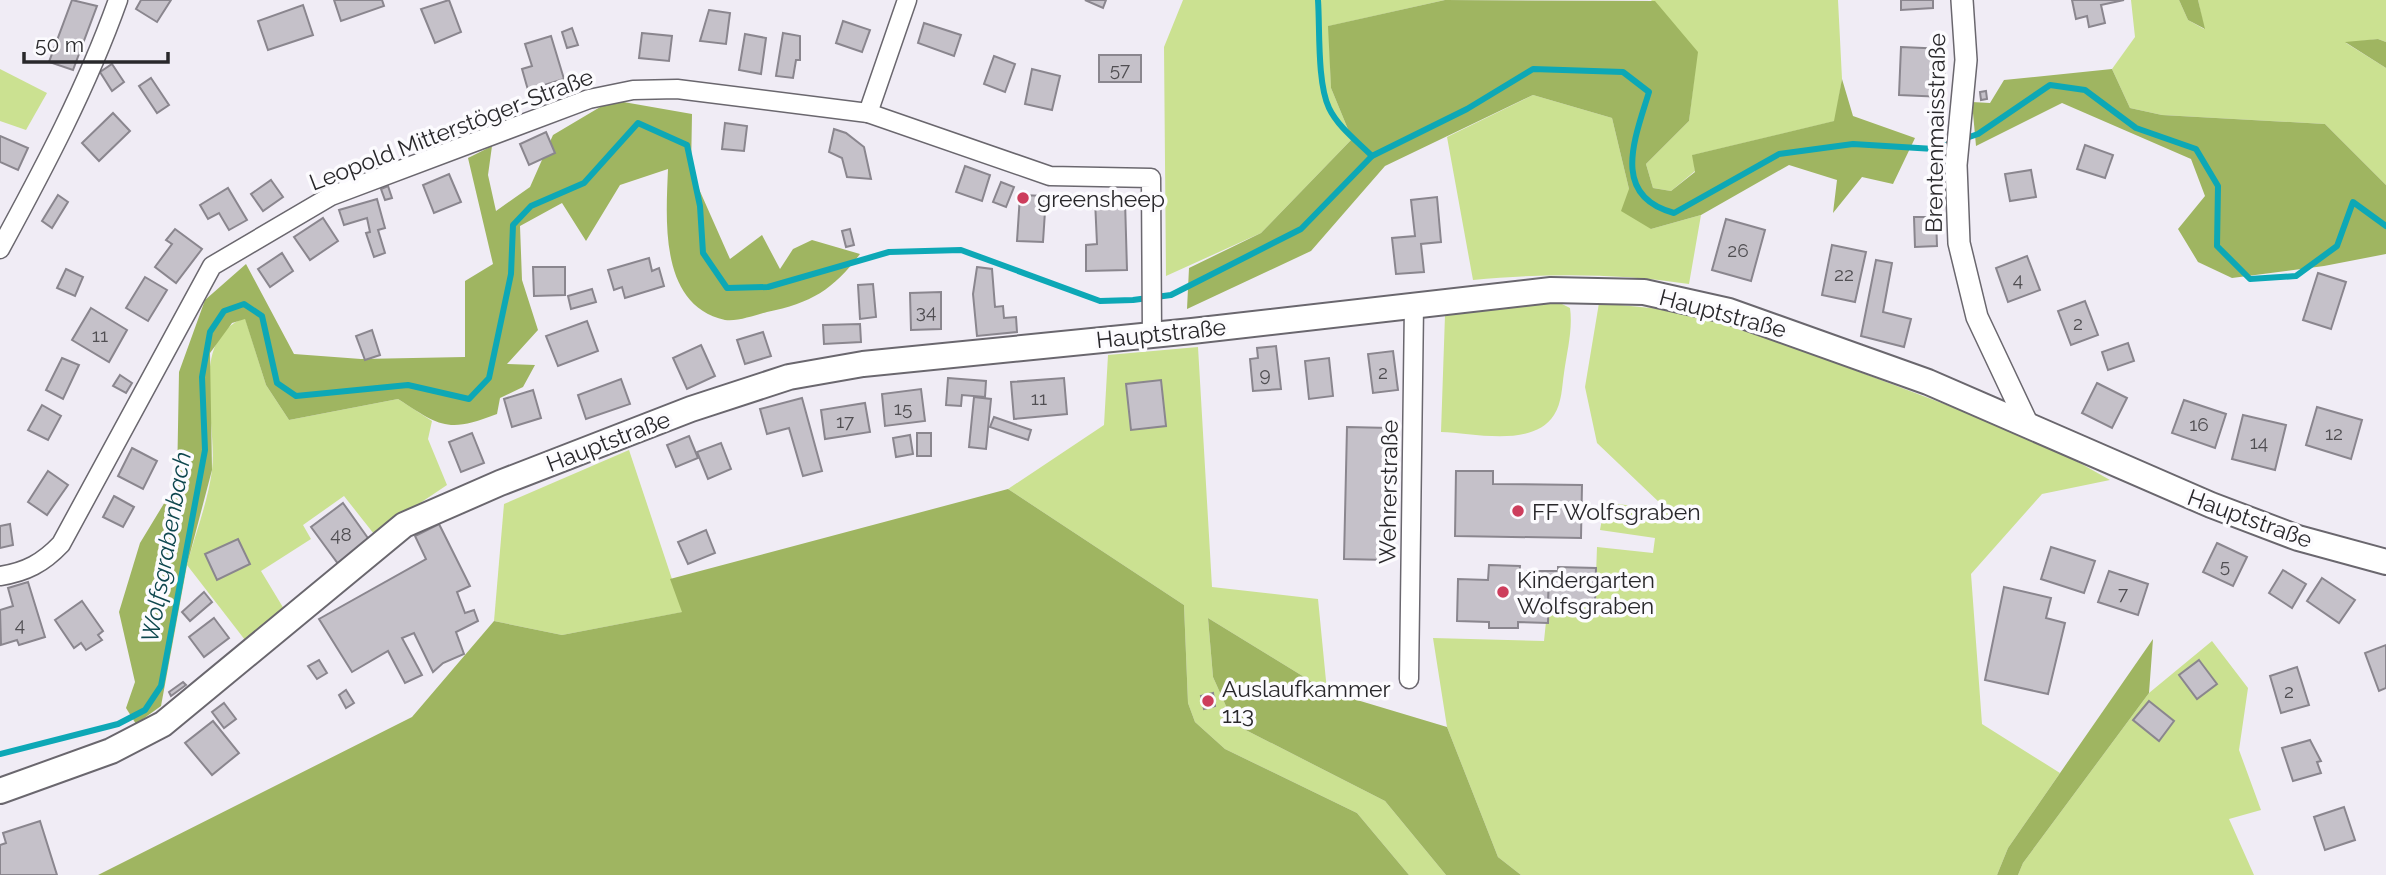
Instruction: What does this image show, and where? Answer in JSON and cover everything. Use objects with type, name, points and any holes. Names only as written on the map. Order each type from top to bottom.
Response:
[{"type":"main road","name":"Hauptstraße","points":[[0,791],[111,751],[163,724],[404,526],[500,483],[691,409],[789,377],[863,364],[1583,288],[1673,297],[1808,337],[2027,422],[2211,505],[2298,538],[2386,562]]},
{"type":"street","points":[[0,249],[62,134],[101,48],[118,0]]},
{"type":"street","points":[[868,113],[907,0]]},
{"type":"street","name":"Brentenmaisstraße","points":[[1962,0],[1966,60],[1956,165],[1959,243],[1977,317],[2027,422]]},
{"type":"street","name":"Leopold Mitterstöger-Straße","points":[[0,576],[17,573],[43,562],[61,544],[212,265],[331,196],[589,99],[633,90],[677,89],[868,113],[1050,176],[1151,178],[1152,335]]},
{"type":"street","name":"Wehrerstraße","points":[[1409,679],[1414,305]]},
{"type":"green space","points":[[1183,0],[1445,0],[1329,26],[1331,88],[1352,139],[1261,233],[1166,276],[1164,47]]},
{"type":"green space","points":[[1445,0],[1655,1],[1698,52],[1689,121],[1646,164],[1653,188],[1671,191],[1695,172],[1692,155],[1834,121],[1842,79],[1853,116],[1915,138],[1893,184],[1862,177],[1833,213],[1837,180],[1789,165],[1701,215],[1651,229],[1621,211],[1629,189],[1612,118],[1533,95],[1385,166],[1311,251],[1187,309],[1189,268],[1261,233],[1352,139],[1331,88],[1328,26]]},
{"type":"green space","points":[[1651,0],[1838,0],[1842,79],[1835,121],[1693,155],[1695,171],[1671,191],[1653,188],[1646,164],[1689,121],[1697,53]]},
{"type":"green space","points":[[2131,0],[2179,0],[2188,20],[2204,29],[2198,0],[2386,0],[2386,42],[2378,39],[2346,43],[2386,68],[2386,185],[2325,124],[2162,115],[2130,108],[2112,69],[2135,37]]},
{"type":"green space","points":[[2179,0],[2198,0],[2205,29],[2188,20]]},
{"type":"green space","points":[[2378,39],[2386,42],[2386,68],[2345,42]]},
{"type":"green space","points":[[0,69],[47,93],[26,130],[0,121]]},
{"type":"green space","points":[[2112,69],[2130,108],[2162,115],[2325,124],[2386,185],[2386,254],[2324,266],[2232,278],[2198,262],[2178,229],[2205,196],[2191,159],[2062,103],[1976,146],[1972,102],[1990,103],[2004,80]]},
{"type":"green space","points":[[1533,95],[1612,118],[1629,189],[1651,229],[1701,215],[1689,284],[1581,275],[1473,280],[1447,137]]},
{"type":"green space","points":[[612,100],[692,114],[691,171],[730,259],[762,235],[780,269],[793,249],[812,240],[860,254],[830,286],[809,299],[746,318],[725,320],[704,311],[688,297],[677,279],[668,236],[668,169],[620,185],[586,241],[562,203],[520,226],[522,280],[538,330],[507,364],[535,365],[523,387],[500,398],[497,414],[467,424],[455,425],[435,421],[398,399],[289,420],[266,385],[245,319],[232,323],[210,353],[212,470],[187,565],[161,706],[136,724],[126,708],[135,682],[119,612],[140,543],[177,482],[179,372],[205,300],[246,264],[294,354],[361,359],[465,357],[465,281],[493,264],[468,158],[492,146],[488,175],[496,211],[530,187],[553,135]]},
{"type":"green space","points":[[1545,301],[1558,302],[1570,308],[1571,316],[1561,394],[1554,415],[1532,432],[1517,435],[1485,436],[1441,432],[1445,315]]},
{"type":"green space","points":[[1599,303],[1682,311],[1765,336],[2039,440],[2110,480],[2042,494],[1971,574],[1982,724],[2060,773],[2008,848],[1997,875],[1521,875],[1498,857],[1447,727],[1433,638],[1544,641],[1548,602],[1595,603],[1597,547],[1653,553],[1655,538],[1600,530],[1605,502],[1659,510],[1657,525],[1661,504],[1597,443],[1585,387]]},
{"type":"green space","points":[[245,318],[266,385],[289,420],[398,399],[432,421],[428,439],[447,485],[374,534],[344,496],[303,525],[311,539],[261,571],[284,609],[245,640],[187,565],[212,470],[209,384],[211,362],[216,344],[227,328]]},
{"type":"green space","points":[[1198,347],[1212,587],[1318,599],[1327,691],[1208,618],[1213,677],[1234,724],[1385,801],[1446,875],[1409,875],[1357,813],[1225,749],[1195,722],[1188,703],[1184,605],[1008,489],[1104,425],[1108,355]]},
{"type":"green space","points":[[629,450],[683,612],[562,635],[494,621],[504,504]]},
{"type":"green space","points":[[1008,489],[1184,605],[1188,703],[1195,722],[1225,749],[1357,813],[1409,875],[98,875],[412,717],[494,621],[562,635],[682,612],[670,579]]},
{"type":"green space","points":[[1208,618],[1327,691],[1447,727],[1498,857],[1521,875],[1446,875],[1385,801],[1234,724],[1213,677]]},
{"type":"green space","points":[[2153,639],[2149,693],[2023,863],[2018,875],[1997,875],[2008,848]]},
{"type":"green space","points":[[2212,641],[2248,688],[2239,750],[2261,810],[2229,819],[2254,875],[2018,875],[2023,863],[2149,693]]},
{"type":"building","points":[[72,0],[97,6],[73,70],[49,62]]},
{"type":"building","points":[[141,0],[171,0],[157,22],[136,9]]},
{"type":"building","points":[[334,0],[382,0],[384,6],[341,21]]},
{"type":"building","points":[[449,0],[461,32],[435,43],[421,9]]},
{"type":"building","points":[[1085,0],[1106,0],[1103,8]]},
{"type":"building","points":[[1901,0],[1933,0],[1933,8],[1901,10]]},
{"type":"building","points":[[2072,0],[2124,0],[2101,5],[2105,23],[2089,27],[2087,16],[2076,19]]},
{"type":"building","points":[[303,5],[313,35],[268,50],[258,21]]},
{"type":"building","points":[[709,10],[730,13],[726,44],[700,41]]},
{"type":"building","points":[[843,21],[870,30],[862,52],[836,43]]},
{"type":"building","points":[[924,23],[961,35],[954,56],[918,43]]},
{"type":"building","points":[[572,28],[578,45],[567,48],[562,32]]},
{"type":"building","points":[[642,33],[672,36],[669,61],[639,58]]},
{"type":"building","points":[[783,33],[800,36],[800,60],[796,60],[793,78],[776,76]]},
{"type":"building","points":[[745,34],[766,38],[761,74],[739,70]]},
{"type":"building","points":[[551,36],[564,79],[528,90],[522,69],[532,66],[525,44]]},
{"type":"building","points":[[1901,47],[1946,49],[1944,97],[1899,95]]},
{"type":"building","points":[[1099,55],[1141,55],[1141,82],[1099,82]]},
{"type":"building","points":[[994,56],[1015,64],[1005,92],[984,84]]},
{"type":"building","points":[[112,64],[124,82],[112,91],[100,72]]},
{"type":"building","points":[[1032,69],[1060,76],[1052,110],[1025,104]]},
{"type":"building","points":[[151,78],[169,105],[157,113],[139,86]]},
{"type":"building","points":[[1986,91],[1987,99],[1981,100],[1980,92]]},
{"type":"building","points":[[113,113],[130,131],[99,161],[82,143]]},
{"type":"building","points":[[725,123],[747,126],[744,151],[722,149]]},
{"type":"building","points":[[834,129],[846,133],[864,147],[871,179],[847,177],[842,158],[829,152]]},
{"type":"building","points":[[546,132],[555,153],[529,165],[520,144]]},
{"type":"building","points":[[0,136],[28,148],[18,170],[0,162]]},
{"type":"building","points":[[2085,145],[2113,155],[2105,178],[2077,169]]},
{"type":"building","points":[[965,166],[990,175],[982,201],[956,192]]},
{"type":"building","points":[[2031,170],[2036,197],[2010,201],[2005,174]]},
{"type":"building","points":[[449,174],[461,202],[434,213],[423,185]]},
{"type":"building","points":[[271,180],[283,197],[263,211],[251,194]]},
{"type":"building","points":[[1001,182],[1014,187],[1006,207],[993,202]]},
{"type":"building","points":[[388,186],[392,198],[385,200],[381,189]]},
{"type":"building","points":[[228,188],[247,220],[229,230],[219,213],[208,219],[200,205]]},
{"type":"building","points":[[58,195],[68,202],[52,228],[42,221]]},
{"type":"building","points":[[1020,195],[1046,196],[1043,242],[1017,241]]},
{"type":"building","points":[[1437,197],[1441,242],[1421,244],[1424,272],[1396,274],[1392,238],[1415,236],[1411,200]]},
{"type":"building","points":[[377,199],[385,228],[378,230],[385,253],[374,257],[366,233],[370,232],[367,218],[344,225],[339,210]]},
{"type":"building","points":[[1095,200],[1125,200],[1127,270],[1086,271],[1086,245],[1097,244]]},
{"type":"building","points":[[1914,217],[1936,217],[1937,246],[1915,247]]},
{"type":"building","points":[[323,218],[338,241],[310,260],[294,237]]},
{"type":"building","points":[[1726,219],[1765,230],[1751,281],[1712,270]]},
{"type":"building","points":[[175,229],[202,249],[176,283],[155,267],[172,244],[166,240]]},
{"type":"building","points":[[850,229],[854,245],[846,247],[842,231]]},
{"type":"building","points":[[1832,245],[1866,252],[1855,302],[1822,295]]},
{"type":"building","points":[[282,253],[293,271],[270,287],[258,269]]},
{"type":"building","points":[[2027,256],[2040,290],[2008,302],[1996,268]]},
{"type":"building","points":[[649,258],[652,271],[659,268],[664,286],[625,298],[622,287],[614,290],[608,270]]},
{"type":"building","points":[[1876,260],[1892,263],[1883,312],[1911,319],[1904,347],[1861,336]]},
{"type":"building","points":[[533,267],[565,267],[565,295],[534,296]]},
{"type":"building","points":[[977,267],[992,269],[995,307],[1003,306],[1004,318],[1016,317],[1017,332],[977,336],[973,294]]},
{"type":"building","points":[[66,269],[83,277],[75,296],[57,288]]},
{"type":"building","points":[[2318,273],[2346,282],[2331,329],[2303,320]]},
{"type":"building","points":[[145,277],[167,290],[148,321],[126,308]]},
{"type":"building","points":[[873,284],[876,317],[860,319],[858,285]]},
{"type":"building","points":[[592,289],[596,302],[571,309],[568,296]]},
{"type":"building","points":[[941,292],[941,329],[911,330],[910,293]]},
{"type":"building","points":[[2085,301],[2098,335],[2071,345],[2058,311]]},
{"type":"building","points":[[91,308],[127,330],[109,362],[72,340]]},
{"type":"building","points":[[587,321],[598,351],[558,366],[546,336]]},
{"type":"building","points":[[860,324],[861,342],[824,344],[823,325]]},
{"type":"building","points":[[372,330],[380,355],[365,360],[356,336]]},
{"type":"building","points":[[763,332],[771,356],[745,364],[737,340]]},
{"type":"building","points":[[2128,343],[2134,361],[2108,370],[2102,352]]},
{"type":"building","points":[[701,345],[715,376],[687,389],[673,358]]},
{"type":"building","points":[[1276,346],[1281,389],[1253,391],[1250,359],[1258,358],[1257,348]]},
{"type":"building","points":[[1393,351],[1398,390],[1373,393],[1368,354]]},
{"type":"building","points":[[62,358],[79,365],[63,399],[46,390]]},
{"type":"building","points":[[1329,358],[1333,396],[1309,399],[1305,361]]},
{"type":"building","points":[[120,375],[132,383],[126,393],[113,386]]},
{"type":"building","points":[[948,378],[986,381],[985,397],[962,395],[961,406],[946,405]]},
{"type":"building","points":[[1064,378],[1067,414],[1014,419],[1011,382]]},
{"type":"building","points":[[621,379],[630,404],[586,419],[578,395]]},
{"type":"building","points":[[1161,380],[1166,426],[1131,430],[1126,384]]},
{"type":"building","points":[[2097,383],[2127,398],[2112,428],[2082,413]]},
{"type":"building","points":[[921,389],[925,421],[885,426],[882,394]]},
{"type":"building","points":[[533,390],[541,418],[512,427],[504,399]]},
{"type":"building","points":[[974,397],[991,399],[986,449],[969,447]]},
{"type":"building","points":[[802,398],[822,471],[803,476],[789,428],[767,434],[760,409]]},
{"type":"building","points":[[2184,400],[2226,414],[2215,448],[2172,433]]},
{"type":"building","points":[[865,403],[870,432],[825,439],[821,410]]},
{"type":"building","points":[[42,405],[61,416],[48,440],[28,430]]},
{"type":"building","points":[[2317,407],[2362,420],[2351,459],[2306,445]]},
{"type":"building","points":[[2243,415],[2286,425],[2275,470],[2232,459]]},
{"type":"building","points":[[994,417],[1031,430],[1028,440],[990,427]]},
{"type":"building","points":[[1347,427],[1390,428],[1388,560],[1344,559]]},
{"type":"building","points":[[472,433],[484,463],[461,472],[449,442]]},
{"type":"building","points":[[917,433],[931,433],[931,456],[917,456]]},
{"type":"building","points":[[910,435],[913,454],[896,457],[893,438]]},
{"type":"building","points":[[689,436],[698,458],[676,467],[667,445]]},
{"type":"building","points":[[721,443],[731,469],[708,479],[697,452]]},
{"type":"building","points":[[132,448],[157,461],[143,489],[118,476]]},
{"type":"building","points":[[48,471],[68,485],[47,515],[28,502]]},
{"type":"building","name":"FF Wolfsgraben","points":[[1456,471],[1493,471],[1493,484],[1582,485],[1581,538],[1455,536]]},
{"type":"building","points":[[114,496],[134,507],[123,527],[103,517]]},
{"type":"building","points":[[343,503],[370,541],[339,565],[311,527]]},
{"type":"building","points":[[10,524],[13,545],[0,548],[0,526]]},
{"type":"building","points":[[439,524],[470,586],[457,592],[465,613],[474,610],[478,621],[456,632],[464,654],[443,663],[433,672],[414,633],[402,638],[422,675],[405,683],[388,651],[352,672],[319,619],[426,559],[415,536]]},
{"type":"building","points":[[706,530],[715,553],[688,564],[678,542]]},
{"type":"building","points":[[238,539],[250,564],[217,580],[205,554]]},
{"type":"building","points":[[2217,543],[2247,557],[2233,586],[2203,572]]},
{"type":"building","points":[[2051,547],[2095,561],[2084,593],[2041,579]]},
{"type":"building","name":"Kindergarten Wolfsgraben","points":[[1489,565],[1520,566],[1519,581],[1549,581],[1548,623],[1518,622],[1518,628],[1489,628],[1489,622],[1457,621],[1458,579],[1488,580]]},
{"type":"building","points":[[1558,567],[1596,568],[1595,603],[1548,602],[1549,581],[1526,581],[1527,571],[1558,571]]},
{"type":"building","points":[[2283,570],[2306,584],[2292,608],[2269,593]]},
{"type":"building","points":[[2109,571],[2148,584],[2138,615],[2098,602]]},
{"type":"building","points":[[2322,578],[2355,600],[2339,623],[2307,601]]},
{"type":"building","points":[[28,582],[45,637],[19,645],[17,640],[1,645],[0,610],[13,606],[8,588]]},
{"type":"building","points":[[2004,587],[2051,598],[2046,618],[2065,623],[2048,694],[1985,680]]},
{"type":"building","points":[[204,592],[212,602],[190,621],[182,612]]},
{"type":"building","points":[[82,601],[103,631],[98,635],[102,640],[86,650],[81,643],[74,648],[55,620]]},
{"type":"building","points":[[214,618],[229,638],[204,657],[189,637]]},
{"type":"building","points":[[2386,645],[2386,688],[2379,691],[2365,653]]},
{"type":"building","points":[[319,660],[327,673],[317,679],[308,666]]},
{"type":"building","points":[[2199,660],[2217,684],[2197,699],[2179,675]]},
{"type":"building","points":[[2297,667],[2309,705],[2281,713],[2270,676]]},
{"type":"building","points":[[183,682],[186,685],[171,696],[169,692]]},
{"type":"building","points":[[346,690],[354,703],[346,708],[339,695]]},
{"type":"building","name":"Auslaufkammer 113","points":[[1213,693],[1215,706],[1204,709],[1201,696]]},
{"type":"building","points":[[2149,701],[2174,721],[2159,741],[2133,720]]},
{"type":"building","points":[[224,703],[236,719],[224,728],[212,712]]},
{"type":"building","points":[[213,721],[239,753],[212,775],[185,743]]},
{"type":"building","points":[[2310,740],[2321,761],[2317,762],[2321,773],[2293,781],[2282,748]]},
{"type":"building","points":[[2344,807],[2355,840],[2325,850],[2314,817]]},
{"type":"building","points":[[40,821],[57,875],[0,875],[0,845],[6,843],[3,833]]},
{"type":"waterway","points":[[1318,0],[1325,97],[1338,122],[1372,156]]},
{"type":"waterway","name":"Wolfsgrabenbach","points":[[0,754],[118,724],[145,710],[161,686],[205,450],[202,377],[210,332],[224,311],[244,304],[262,316],[277,383],[296,396],[408,385],[469,399],[489,378],[511,274],[513,225],[531,206],[584,183],[638,123],[687,145],[700,206],[703,253],[727,288],[768,287],[889,252],[961,250],[1100,301],[1171,295],[1301,229],[1372,156],[1467,109],[1533,69],[1623,72],[1649,92],[1634,146],[1634,179],[1641,193],[1654,205],[1674,213],[1779,154],[1853,144],[1934,149],[1978,134],[2050,85],[2085,90],[2136,128],[2196,149],[2218,186],[2217,246],[2250,279],[2296,276],[2337,246],[2353,202],[2386,226]]},
{"type":"place","name":"greensheep","points":[[1023,198]]},
{"type":"place","name":"FF Wolfsgraben","points":[[1518,511]]},
{"type":"place","name":"Kindergarten Wolfsgraben","points":[[1503,592]]},
{"type":"place","name":"Auslaufkammer 113","points":[[1208,701]]}]
